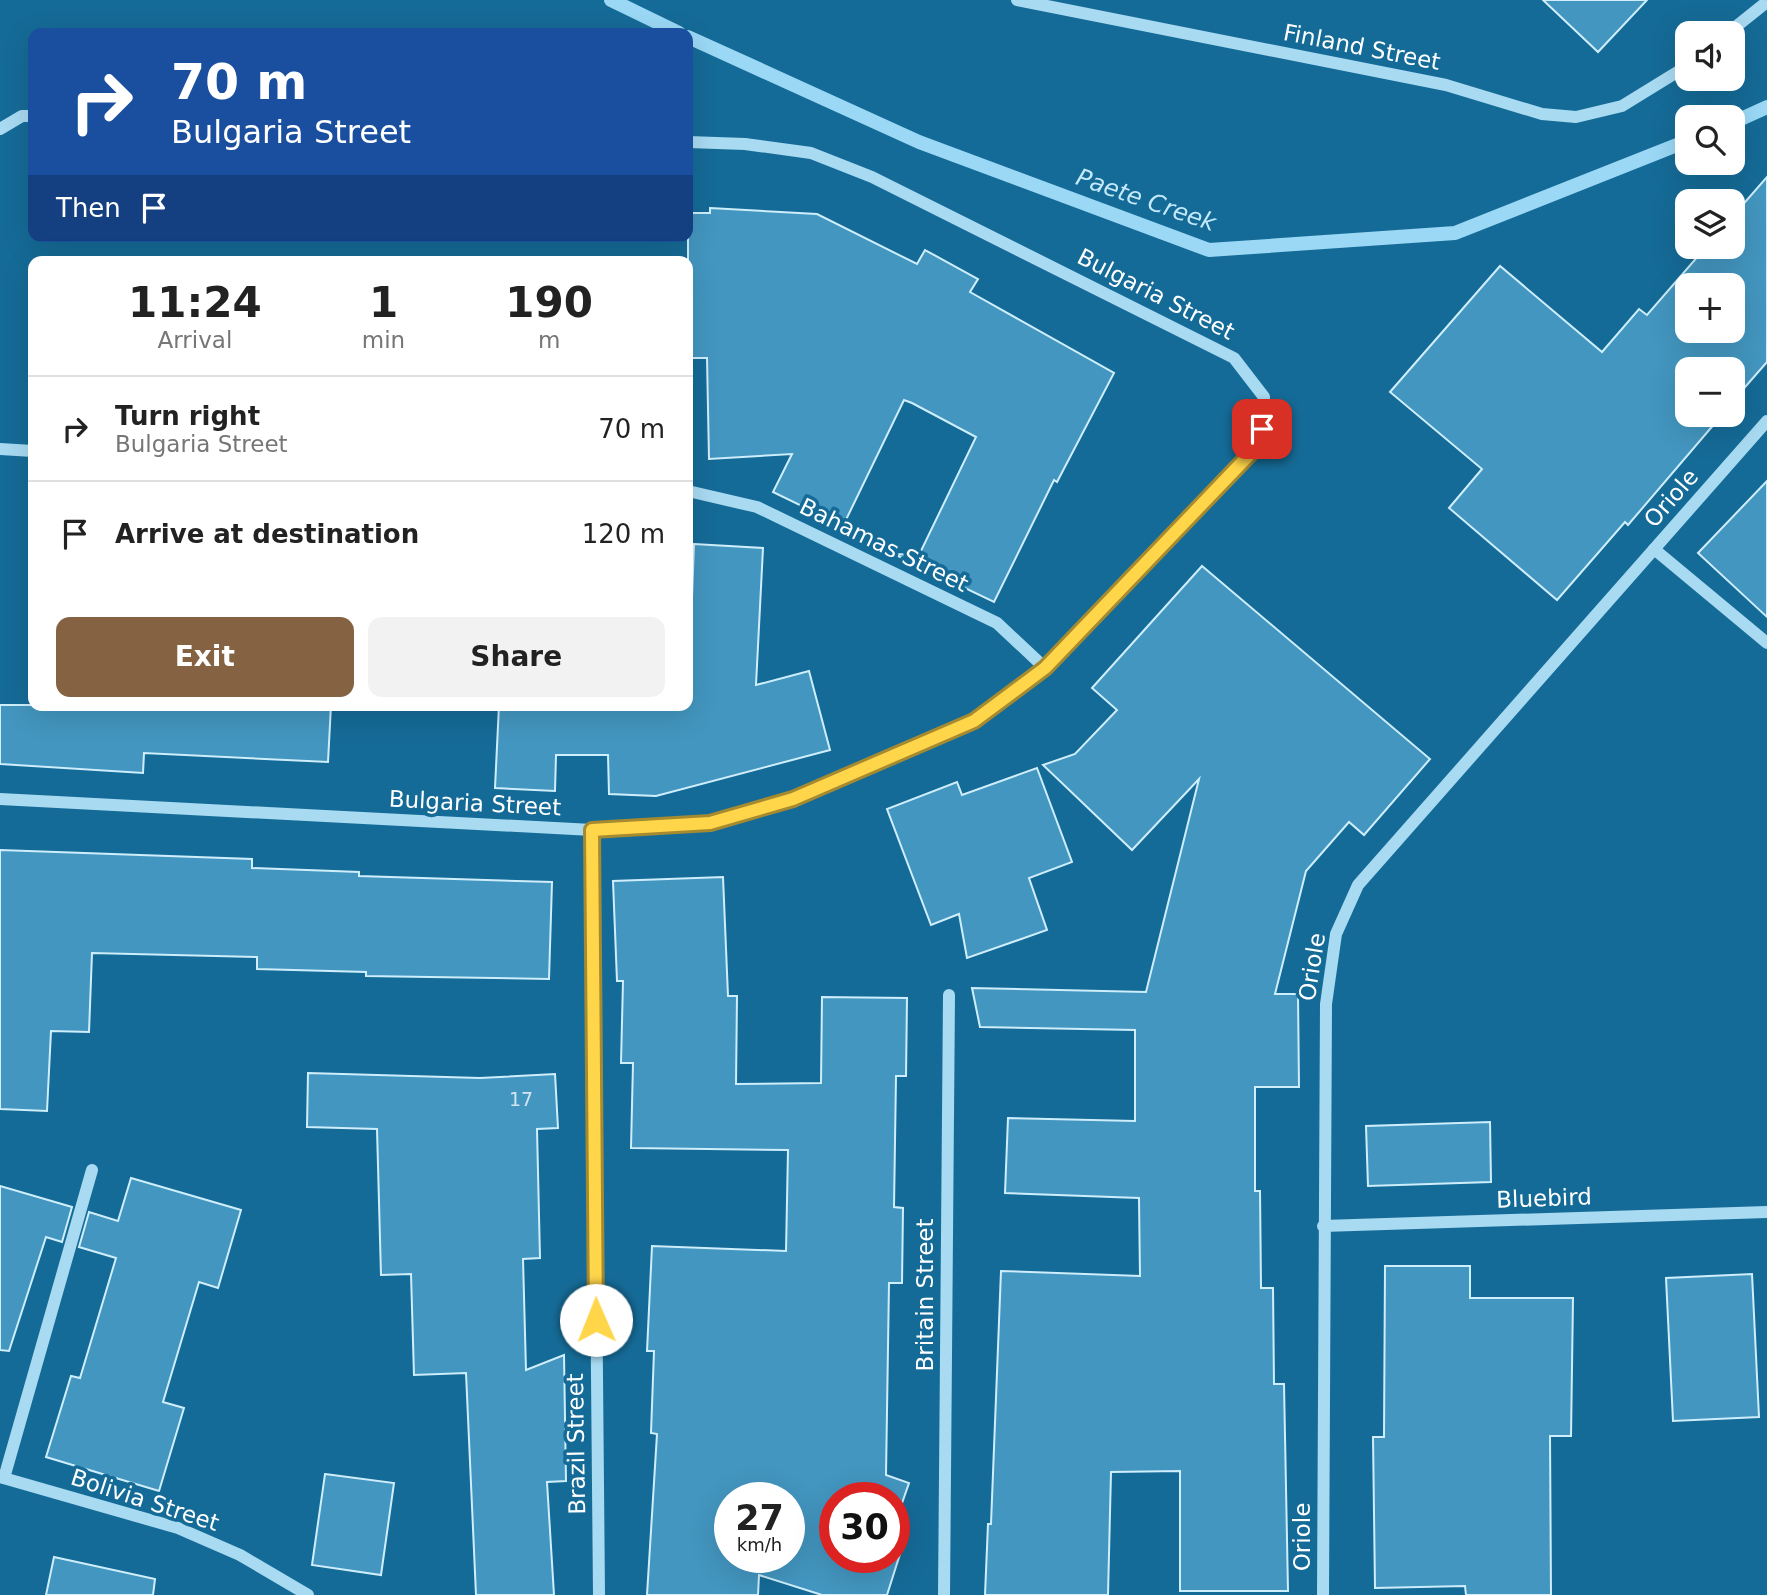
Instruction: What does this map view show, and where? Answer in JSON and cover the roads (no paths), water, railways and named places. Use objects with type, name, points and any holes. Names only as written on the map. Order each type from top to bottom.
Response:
[{"type":"street","name":"Finland Street","points":[[1017,0],[1446,85],[1542,114],[1576,117],[1622,106],[1675,73]]},
{"type":"street","points":[[1743,21],[1763,5]]},
{"type":"street","points":[[0,130],[22,116],[28,116]]},
{"type":"street","name":"Bulgaria Street","points":[[0,799],[592,830],[710,823],[793,799],[974,721],[1045,668],[1250,454],[1262,429],[1264,397],[1234,358],[872,177],[810,153],[745,144],[693,142]]},
{"type":"street","name":"Oriole","points":[[1322,1595],[1326,1004],[1336,934],[1357,885],[1767,421]]},
{"type":"street","points":[[0,449],[28,451]]},
{"type":"street","name":"Bahamas Street","points":[[693,492],[757,507],[997,623],[1045,668]]},
{"type":"street","points":[[1654,549],[1767,643]]},
{"type":"street","name":"Brazil Street","points":[[592,830],[599,1595]]},
{"type":"street","name":"Britain Street","points":[[944,1595],[948,995]]},
{"type":"street","points":[[2,1477],[92,1170]]},
{"type":"street","name":"Bluebird","points":[[1323,1226],[1767,1212]]},
{"type":"street","name":"Bolivia Street","points":[[2,1477],[178,1528],[240,1555],[308,1595]]},
{"type":"waterway","name":"Paete Creek","points":[[611,0],[669,28]]},
{"type":"waterway","name":"Paete Creek","points":[[693,39],[919,142],[1209,250],[1455,233],[1675,146]]},
{"type":"waterway","name":"Paete Creek","points":[[1745,117],[1767,107]]}]
